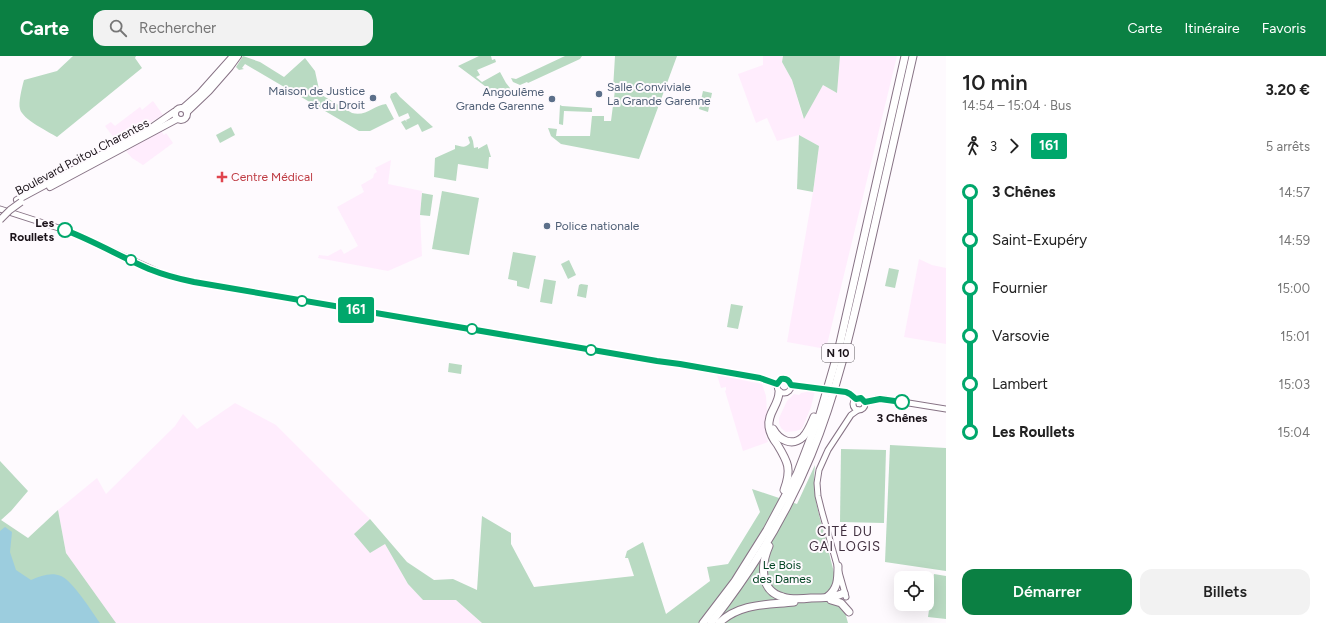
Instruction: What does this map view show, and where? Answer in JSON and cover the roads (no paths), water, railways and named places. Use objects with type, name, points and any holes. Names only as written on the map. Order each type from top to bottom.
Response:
[{"type":"highway","name":"N 10","points":[[710,620],[749,559],[797,474],[820,414],[838,354],[905,56]]},
{"type":"highway","name":"N 10","points":[[703,623],[710,620],[746,576],[772,536],[800,479],[818,436],[842,361],[913,56]]},
{"type":"highway","points":[[782,393],[774,415],[772,423],[773,428],[778,437],[792,442],[804,437],[807,432],[818,410],[833,364],[838,354]]},
{"type":"highway","points":[[710,620],[764,529],[788,481],[788,464],[786,458],[771,434],[769,423],[770,414],[782,393]]},
{"type":"highway","points":[[790,499],[763,564],[764,578],[768,587],[779,596],[789,598],[829,599],[841,603],[849,612]]},
{"type":"highway","points":[[829,599],[836,587],[838,566]]},
{"type":"highway","points":[[719,623],[730,614],[750,606],[829,599],[845,595]]},
{"type":"main road","points":[[185,110],[233,56]]},
{"type":"main road","points":[[185,110],[209,91],[238,56]]},
{"type":"main road","points":[[178,108],[185,110],[186,116],[184,119],[177,119],[174,112],[178,108]]},
{"type":"main road","name":"Boulevard Poitou Charentes","points":[[0,214],[19,201],[151,128],[174,112]]},
{"type":"main road","name":"Boulevard Poitou Charentes","points":[[0,220],[19,201],[74,175],[177,119]]},
{"type":"street","points":[[0,209],[68,231],[163,274],[194,282],[687,365],[760,378],[777,384]]},
{"type":"street","points":[[779,380],[789,380],[791,385],[790,391],[782,393],[777,388],[777,384],[779,380]]},
{"type":"street","points":[[791,385],[846,392],[856,399],[861,398],[865,402]]},
{"type":"street","points":[[856,399],[853,402],[856,408],[862,410],[865,402]]},
{"type":"street","points":[[865,402],[884,399],[946,409]]},
{"type":"street","points":[[845,595],[821,506],[817,483],[819,470],[823,460],[856,408]]},
{"type":"water","points":[[5,527],[12,532],[10,552],[16,570],[31,580],[50,574],[61,576],[66,579],[77,590],[100,623],[0,623],[0,531]]},
{"type":"place","name":"Salle Conviviale La Grande Garenne","points":[[599,94]]},
{"type":"place","name":"Maison de Justice et du Droit","points":[[373,98]]},
{"type":"place","name":"Angoulême Grande Garenne","points":[[552,99]]},
{"type":"place","name":"Centre Médical","points":[[222,177]]},
{"type":"place","name":"Police nationale","points":[[547,226]]},
{"type":"place","name":"Les Roullets","points":[[65,230]]},
{"type":"place","name":"3 Chênes","points":[[902,402]]},
{"type":"district","name":"CITÉ DU GAI LOGIS","points":[[845,538]]},
{"type":"park label","name":"Le Bois des Dames","points":[[782,572]]}]
